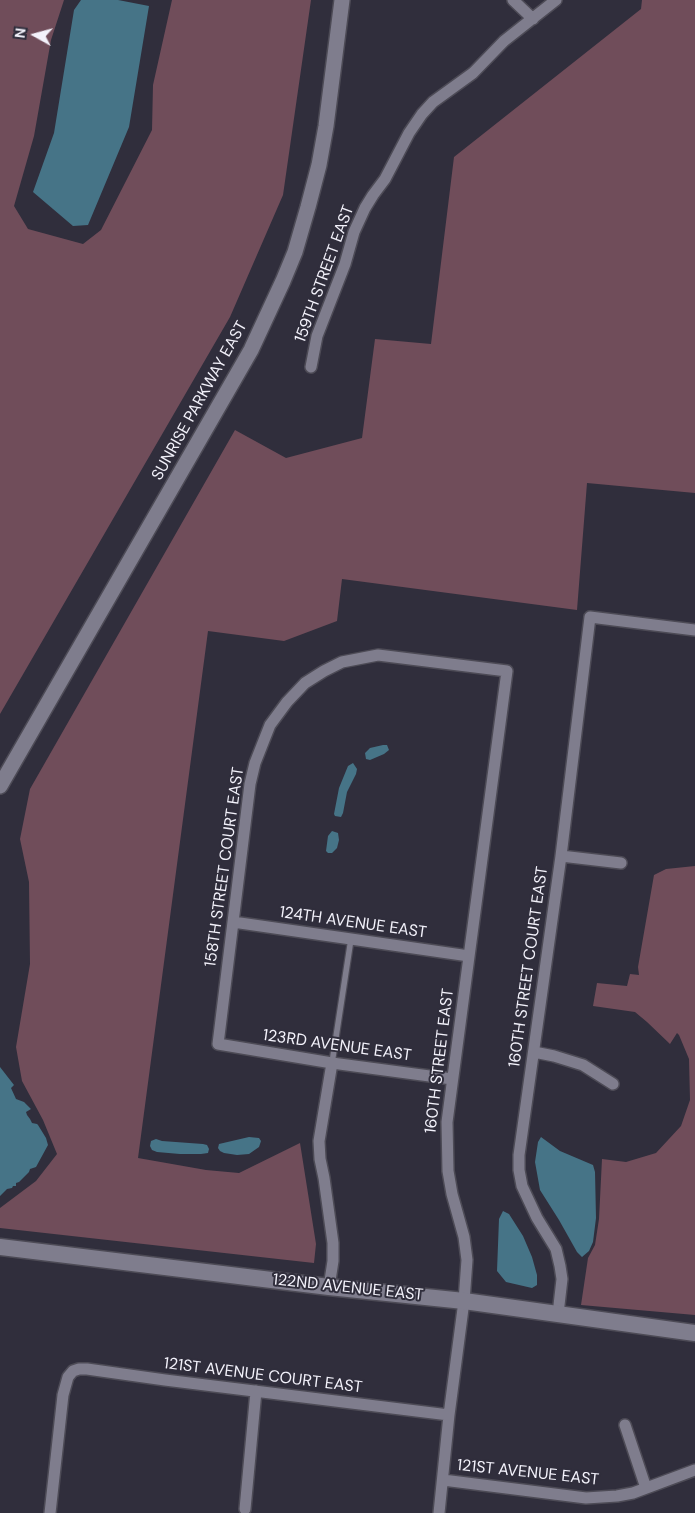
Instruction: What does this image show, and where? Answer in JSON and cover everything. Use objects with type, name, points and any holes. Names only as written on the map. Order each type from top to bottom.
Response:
[{"type":"main road","name":"122ND AVENUE EAST","points":[[0,1247],[329,1287],[464,1301],[695,1333]]},
{"type":"street","name":"SUNRISE PARKWAY EAST","points":[[0,786],[251,350],[284,281],[303,225],[319,165],[326,126],[342,0]]},
{"type":"street","points":[[513,0],[533,19]]},
{"type":"street","name":"159TH STREET EAST","points":[[311,367],[317,336],[345,264],[354,232],[372,195],[384,179],[409,133],[433,102],[473,73],[504,41],[556,0]]},
{"type":"street","name":"160TH STREET COURT EAST","points":[[558,1314],[562,1279],[556,1249],[528,1202],[519,1170],[519,1154],[561,856],[590,616],[695,630]]},
{"type":"street","name":"158TH STREET COURT EAST","points":[[218,1044],[250,784],[255,763],[270,725],[287,702],[305,684],[324,671],[342,662],[378,655],[507,671]]},
{"type":"street","name":"160TH STREET EAST","points":[[439,1513],[449,1415],[464,1301],[467,1260],[464,1237],[448,1172],[447,1122],[507,671]]},
{"type":"street","points":[[561,856],[621,863]]},
{"type":"street","name":"124TH AVENUE EAST","points":[[233,922],[469,956]]},
{"type":"street","name":"123RD AVENUE EAST","points":[[218,1044],[332,1063],[452,1079]]},
{"type":"street","points":[[534,1052],[584,1065],[613,1084]]},
{"type":"street","points":[[329,1287],[333,1261],[333,1243],[320,1159],[319,1140],[332,1063]]},
{"type":"street","name":"121ST AVENUE COURT EAST","points":[[50,1513],[63,1395],[68,1377],[73,1371],[87,1369],[449,1415]]},
{"type":"street","points":[[245,1509],[256,1391]]},
{"type":"street","points":[[624,1425],[646,1488]]},
{"type":"street","name":"121ST AVENUE EAST","points":[[443,1480],[586,1498],[617,1496],[646,1488],[695,1470]]},
{"type":"lane","points":[[332,1063],[351,939]]},
{"type":"shaded area","points":[[0,0],[64,0],[51,40],[34,136],[14,206],[28,229],[83,244],[101,230],[152,130],[153,85],[172,0],[311,0],[283,195],[230,317],[0,714]]},
{"type":"shaded area","points":[[642,0],[695,0],[695,493],[587,483],[577,610],[342,579],[337,621],[284,641],[208,631],[138,1158],[206,1170],[239,1173],[300,1143],[316,1244],[314,1263],[0,1228],[0,1208],[36,1181],[57,1154],[43,1120],[22,1081],[16,1047],[30,964],[29,882],[20,839],[30,789],[235,430],[286,458],[362,438],[375,339],[431,344],[454,157],[641,9]]},
{"type":"shaded area","points":[[695,866],[695,1315],[581,1305],[588,1258],[595,1245],[599,1219],[602,1159],[626,1162],[656,1153],[681,1126],[690,1100],[689,1059],[679,1035],[677,1033],[670,1044],[635,1012],[593,1006],[597,983],[627,986],[630,974],[639,975],[638,967],[654,875],[666,869]]},
{"type":"water","points":[[81,0],[118,0],[149,6],[129,127],[88,225],[73,226],[33,192],[54,133],[74,10]]},
{"type":"water","points":[[387,745],[389,750],[370,760],[366,759],[365,753],[370,748]]},
{"type":"water","points":[[353,763],[357,769],[356,774],[347,792],[343,813],[341,817],[335,816],[339,788],[348,766]]},
{"type":"water","points":[[332,831],[338,833],[339,840],[337,848],[332,853],[328,853],[326,851],[328,836]]},
{"type":"water","points":[[0,1067],[14,1085],[11,1088],[16,1099],[24,1102],[31,1109],[26,1112],[27,1115],[32,1123],[38,1125],[48,1145],[36,1167],[30,1169],[16,1183],[16,1186],[7,1189],[0,1196]]},
{"type":"water","points":[[249,1137],[259,1138],[261,1141],[259,1147],[249,1154],[224,1153],[218,1148],[219,1144]]},
{"type":"water","points":[[541,1137],[560,1151],[593,1165],[595,1172],[596,1218],[593,1242],[589,1251],[582,1257],[577,1252],[540,1190],[535,1162],[538,1142]]},
{"type":"water","points":[[156,1139],[203,1144],[207,1145],[209,1149],[208,1153],[201,1154],[157,1152],[152,1150],[150,1146],[151,1141]]},
{"type":"water","points":[[503,1211],[509,1214],[523,1236],[532,1257],[537,1275],[537,1285],[532,1288],[506,1282],[497,1271],[499,1219]]}]
